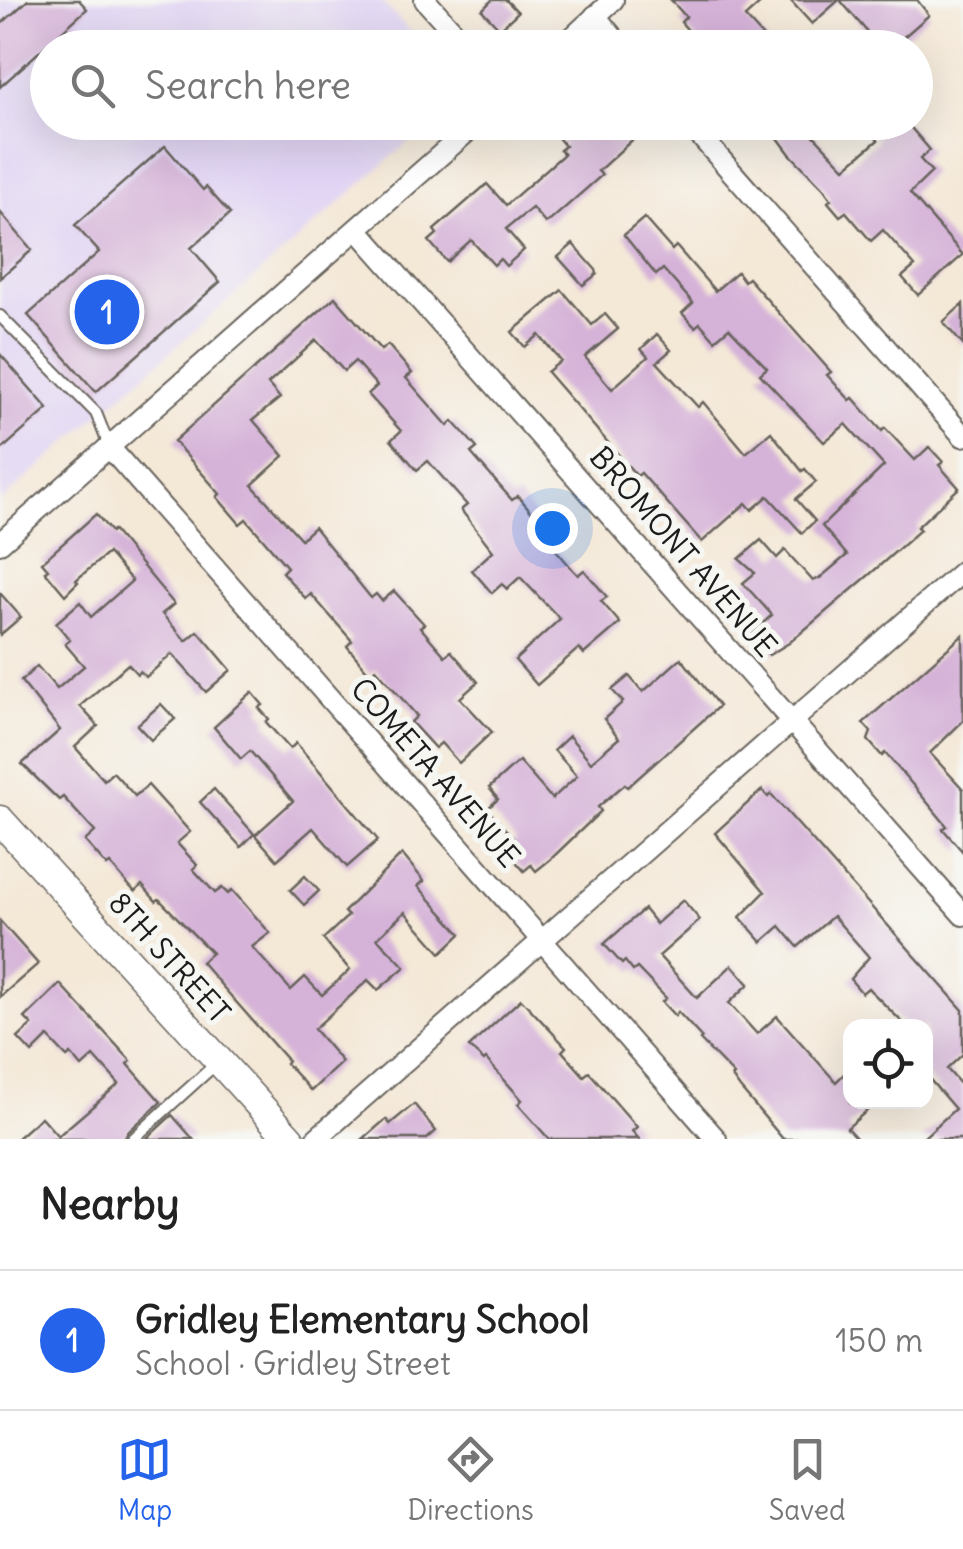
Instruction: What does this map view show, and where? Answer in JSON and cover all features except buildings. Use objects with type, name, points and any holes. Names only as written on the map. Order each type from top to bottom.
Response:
[{"type":"street","points":[[425,0],[452,30]]},
{"type":"street","points":[[580,30],[612,0]]},
{"type":"street","points":[[594,16],[606,30]]},
{"type":"street","points":[[0,543],[458,140]]},
{"type":"street","points":[[704,140],[963,436]]},
{"type":"street","name":"BROMONT AVENUE","points":[[357,229],[963,915]]},
{"type":"street","name":"COMETA AVENUE","points":[[109,447],[716,1139]]},
{"type":"street","points":[[316,1139],[963,570]]},
{"type":"street","name":"8TH STREET","points":[[0,820],[290,1139]]},
{"type":"lane","points":[[0,316],[96,413],[109,447]]},
{"type":"lane","points":[[133,1139],[219,1061]]},
{"type":"shaded area","points":[[0,0],[380,0],[409,30],[30,30],[30,140],[411,140],[0,502]]},
{"type":"place","name":"Gridley Elementary School","points":[[107,312]]}]
